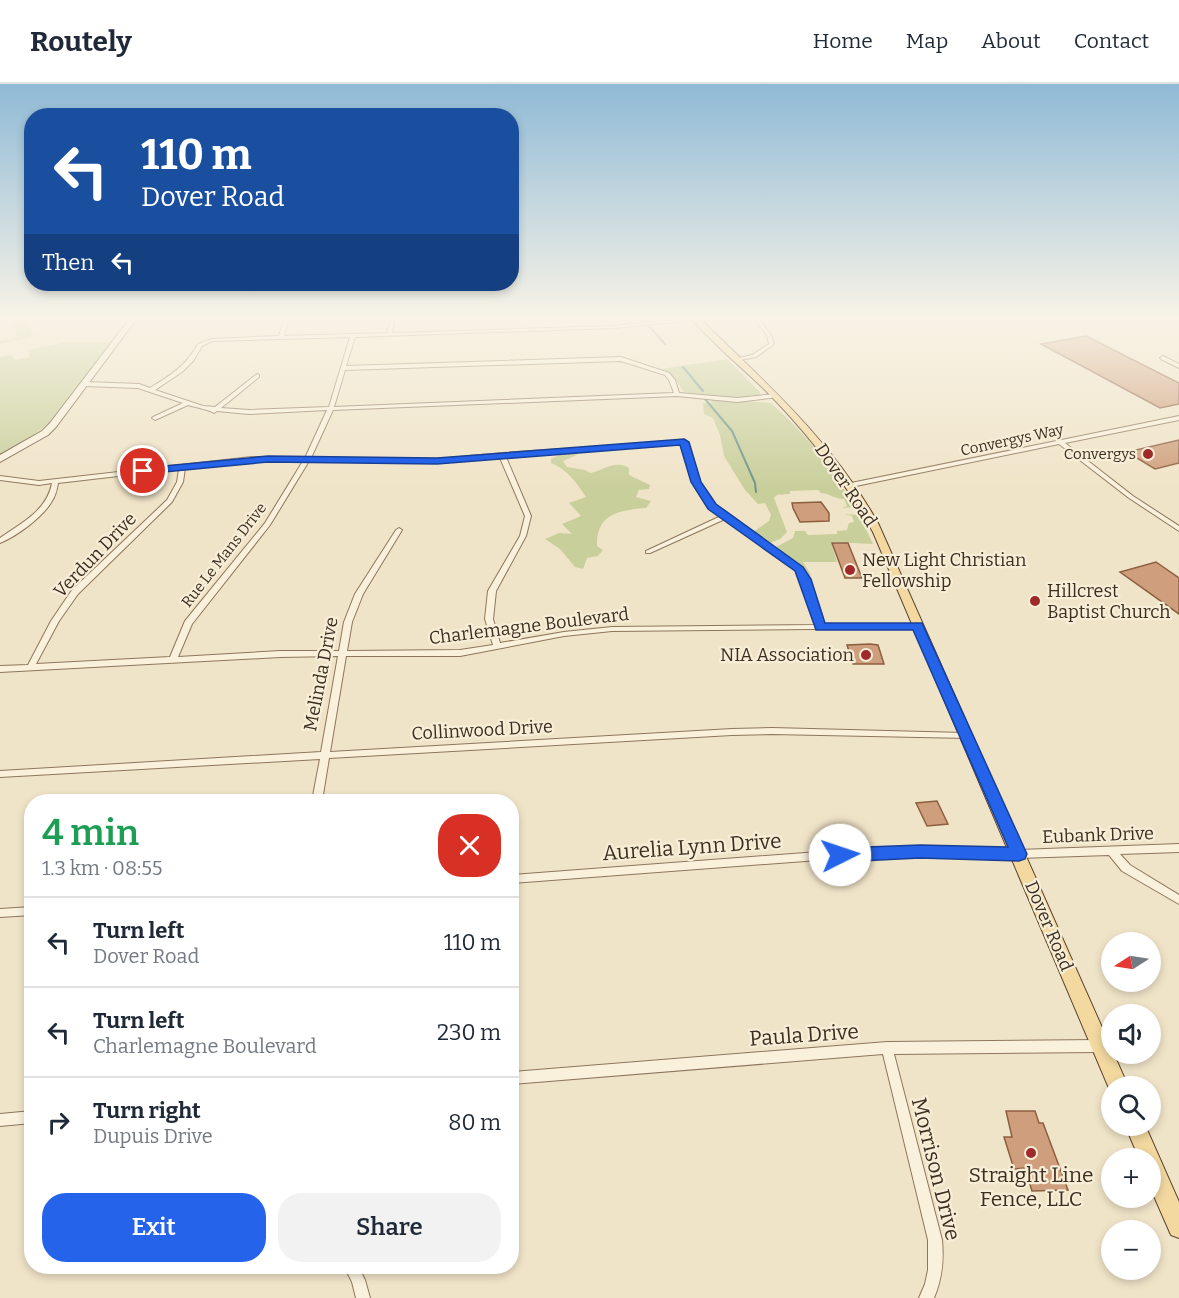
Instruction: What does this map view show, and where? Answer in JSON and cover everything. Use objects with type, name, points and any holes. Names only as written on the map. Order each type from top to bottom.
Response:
[{"type":"main road","points":[[0,459],[45,433],[93,374]]},
{"type":"main road","name":"Dover Road","points":[[751,374],[817,440],[851,486],[878,532],[1114,1076]]},
{"type":"main road","points":[[1161,1185],[1179,1227]]},
{"type":"street","points":[[152,389],[176,374]]},
{"type":"street","name":"Rue Le Mans Drive","points":[[173,659],[188,623],[268,524],[307,459],[331,408],[342,374]]},
{"type":"street","points":[[666,374],[672,380],[677,394]]},
{"type":"street","points":[[214,411],[257,376]]},
{"type":"street","points":[[85,384],[123,384],[152,389],[187,404],[214,411],[249,412],[677,394],[737,400],[775,396]]},
{"type":"street","points":[[155,418],[187,404]]},
{"type":"street","name":"Convergys Way","points":[[851,486],[1179,418]]},
{"type":"street","points":[[0,478],[22,482],[55,482],[248,460],[437,461],[684,442],[696,482],[712,506],[724,517],[799,569],[805,579],[820,627]]},
{"type":"street","points":[[1061,443],[1131,497],[1179,529]]},
{"type":"street","points":[[497,646],[489,619],[492,591],[523,536],[528,516],[502,455]]},
{"type":"street","name":"Verdun Drive","points":[[30,668],[55,621],[75,592],[170,501],[180,482],[182,466]]},
{"type":"street","points":[[0,540],[33,518],[46,506],[54,494],[55,482]]},
{"type":"street","points":[[648,552],[724,517]]},
{"type":"street","name":"Melinda Drive","points":[[318,794],[348,622],[359,594],[399,530]]},
{"type":"street","name":"Charlemagne Boulevard","points":[[0,669],[343,652],[460,653],[564,634],[612,629],[918,626]]},
{"type":"street","name":"Collinwood Drive","points":[[0,774],[753,731],[965,736]]},
{"type":"street","name":"Eubank Drive","points":[[1019,854],[1179,848]]},
{"type":"street","points":[[1111,850],[1126,868],[1179,900]]},
{"type":"street","name":"Aurelia Lynn Drive","points":[[519,878],[872,852],[1019,854]]},
{"type":"street","points":[[0,914],[24,912]]},
{"type":"street","name":"Paula Drive","points":[[519,1077],[886,1048],[1100,1046]]},
{"type":"street","name":"Morrison Drive","points":[[886,1048],[935,1240],[937,1258],[935,1272],[926,1298]]},
{"type":"street","points":[[0,1120],[24,1118]]},
{"type":"street","points":[[355,1274],[363,1298]]},
{"type":"green space","points":[[0,374],[87,374],[52,420],[30,438],[0,456]]},
{"type":"green space","points":[[669,374],[742,374],[760,392],[760,395],[732,398],[684,392]]},
{"type":"green space","points":[[712,399],[771,403],[817,451],[837,478],[854,507],[841,508],[847,506],[844,499],[821,493],[818,490],[790,491],[790,494],[777,495],[774,498],[787,532],[780,539],[770,543],[753,532],[769,521],[771,515],[765,503],[758,504],[745,490],[724,456],[720,435],[713,418],[704,414],[703,403],[711,403]]},
{"type":"green space","points":[[568,451],[574,451],[577,455],[563,461],[567,467],[590,473],[614,465],[624,466],[629,468],[629,475],[650,485],[649,489],[639,490],[636,497],[651,501],[646,508],[618,512],[605,520],[600,527],[597,546],[603,550],[598,556],[587,558],[583,569],[575,567],[560,549],[545,539],[559,533],[572,534],[562,524],[581,516],[569,503],[586,497],[567,473],[551,463],[551,459]]},
{"type":"green space","points":[[844,514],[859,515],[873,544],[831,542],[837,562],[803,562],[811,575],[807,576],[798,563],[776,547],[793,538],[795,531],[805,531],[808,535],[837,534],[837,531],[847,530],[849,523],[854,522],[852,516]]},
{"type":"building","points":[[1096,374],[1161,374],[1179,383],[1179,404],[1160,408]]},
{"type":"building","name":"Convergys","points":[[1179,440],[1179,463],[1155,469],[1127,452]]},
{"type":"building","points":[[821,502],[829,513],[829,521],[800,522],[792,503]]},
{"type":"building","points":[[832,543],[848,543],[862,578],[845,578]]},
{"type":"building","points":[[1156,562],[1179,578],[1179,614],[1120,572]]},
{"type":"building","name":"NIA Association","points":[[847,645],[878,645],[884,664],[853,664]]},
{"type":"building","points":[[937,801],[948,824],[927,826],[916,803]]},
{"type":"building","name":"Straight Line Fence, LLC","points":[[1006,1111],[1035,1111],[1039,1123],[1043,1123],[1068,1190],[1032,1191],[1025,1168],[1014,1169],[1004,1137],[1012,1137]]},
{"type":"waterway","points":[[689,374],[703,391]]},
{"type":"waterway","points":[[705,399],[732,431],[755,483],[756,492]]},
{"type":"place","name":"Convergys","points":[[1148,454]]},
{"type":"place","name":"New Light Christian Fellowship","points":[[850,570]]},
{"type":"place","name":"Hillcrest Baptist Church","points":[[1035,601]]},
{"type":"place","name":"NIA Association","points":[[866,655]]},
{"type":"place","name":"Straight Line Fence, LLC","points":[[1031,1153]]},
{"type":"route","points":[[143,471],[284,458],[437,461],[684,442],[696,482],[712,506],[724,517],[799,569],[805,579],[820,627],[918,626],[1019,854],[920,851],[840,855]]}]
